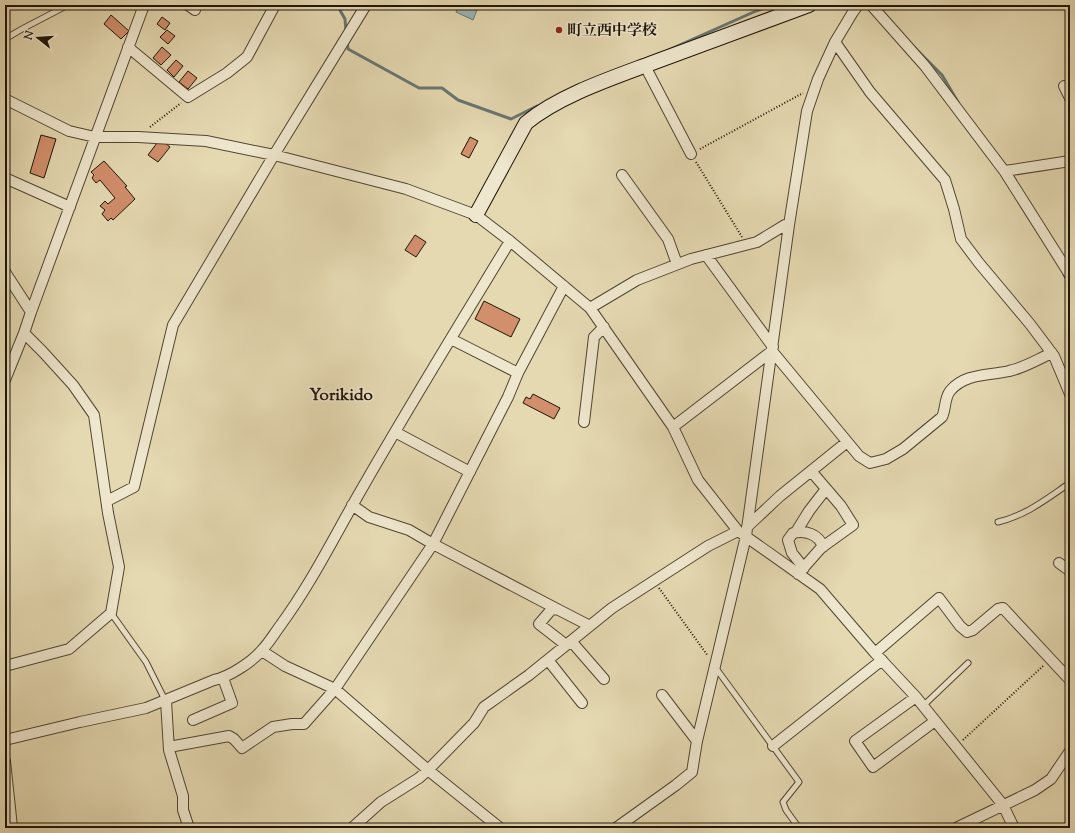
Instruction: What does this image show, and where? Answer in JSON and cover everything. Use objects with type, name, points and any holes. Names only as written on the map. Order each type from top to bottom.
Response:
[{"type":"street","points":[[5,380],[24,333],[30,312],[144,5]]},
{"type":"street","points":[[128,47],[188,97],[227,73],[247,58],[275,5]]},
{"type":"street","points":[[107,501],[134,487],[173,325],[274,155],[366,5]]},
{"type":"street","points":[[476,216],[526,123],[537,114],[604,81],[809,5]]},
{"type":"street","points":[[616,828],[692,772],[697,741],[715,667],[744,531],[807,111],[835,42],[858,5]]},
{"type":"street","points":[[871,5],[925,66],[1005,171],[1070,275]]},
{"type":"street","points":[[835,42],[870,92],[945,180],[962,239],[1052,354],[1070,394]]},
{"type":"street","points":[[645,66],[690,154]]},
{"type":"street","points":[[1064,86],[1070,98]]},
{"type":"street","points":[[5,99],[69,131],[95,137],[138,137],[206,141],[274,155],[406,189],[476,216],[510,241],[590,308],[673,427],[698,480],[744,531],[801,571],[820,589],[878,657],[916,697],[936,721],[1003,805],[1014,828]]},
{"type":"street","points":[[1005,171],[1070,160]]},
{"type":"street","points":[[622,175],[668,239],[677,264]]},
{"type":"street","points":[[5,178],[70,207]]},
{"type":"street","points":[[590,308],[637,280],[691,259],[757,242],[785,225],[789,225]]},
{"type":"street","points":[[5,740],[146,708],[214,680],[223,678],[262,651],[317,571],[352,505],[510,241]]},
{"type":"street","points":[[706,255],[772,349],[859,456],[870,463],[886,459],[903,449],[942,417],[949,392],[959,383],[971,377],[1011,371],[1052,354]]},
{"type":"street","points":[[5,272],[30,312]]},
{"type":"street","points":[[169,747],[229,736],[242,748],[273,727],[304,724],[335,689],[434,544],[508,397],[518,372],[564,286]]},
{"type":"street","points":[[584,422],[594,337],[604,327]]},
{"type":"street","points":[[5,666],[69,649],[111,613],[119,567],[94,415],[73,385],[24,333]]},
{"type":"street","points":[[451,339],[518,372]]},
{"type":"street","points":[[673,427],[772,349]]},
{"type":"street","points":[[395,432],[470,472]]},
{"type":"street","points":[[352,828],[381,802],[419,778],[428,770],[474,723],[484,707],[548,660],[612,608],[708,546],[744,531],[780,496],[847,442]]},
{"type":"street","points":[[801,571],[823,547],[853,525],[841,506],[811,471]]},
{"type":"street","points":[[801,571],[792,553],[788,540],[793,533],[796,532],[809,511],[826,489]]},
{"type":"street","points":[[352,505],[369,517],[409,530],[590,626]]},
{"type":"street","points":[[796,532],[800,531],[810,533],[818,538],[823,547]]},
{"type":"street","points":[[1059,563],[1070,572]]},
{"type":"street","points":[[773,746],[878,657],[939,598],[960,626],[967,632],[972,630],[998,609],[1002,608],[1070,680]]},
{"type":"street","points":[[557,609],[551,610],[539,624],[568,643],[604,679]]},
{"type":"street","points":[[262,651],[285,666],[335,689],[428,770],[500,828]]},
{"type":"street","points":[[548,660],[582,703]]},
{"type":"street","points":[[193,720],[232,703],[223,678]]},
{"type":"street","points":[[662,695],[697,741]]},
{"type":"street","points":[[916,697],[855,741],[873,767],[936,721]]},
{"type":"street","points":[[166,701],[169,747],[183,796],[183,810],[186,823],[189,828]]},
{"type":"street","points":[[956,828],[1035,790],[1051,779],[1070,751]]},
{"type":"street","points":[[5,761],[12,827],[10,828]]},
{"type":"lane","points":[[5,39],[68,5]]},
{"type":"lane","points":[[998,522],[1014,518],[1027,512],[1070,483]]},
{"type":"lane","points":[[111,613],[146,662],[166,701]]},
{"type":"lane","points":[[923,706],[968,663]]},
{"type":"lane","points":[[715,667],[799,782],[783,802],[786,810],[799,828]]},
{"type":"path","points":[[747,245],[690,154],[749,124],[800,95],[815,89]]},
{"type":"path","points":[[138,137],[188,97]]},
{"type":"path","points":[[654,580],[715,667]]},
{"type":"path","points":[[956,746],[1050,659]]},
{"type":"water","points":[[459,5],[479,5],[473,20],[456,12]]},
{"type":"building","points":[[111,15],[129,31],[121,39],[104,24]]},
{"type":"building","points":[[162,17],[170,23],[165,30],[157,24]]},
{"type":"building","points":[[167,30],[175,36],[168,44],[160,37]]},
{"type":"building","points":[[162,47],[171,55],[161,65],[153,58]]},
{"type":"building","points":[[176,60],[183,66],[174,77],[167,70]]},
{"type":"building","points":[[188,71],[197,78],[188,89],[179,82]]},
{"type":"building","points":[[41,135],[56,139],[44,178],[30,173]]},
{"type":"building","points":[[470,137],[478,141],[469,158],[461,154]]},
{"type":"building","points":[[160,139],[170,147],[158,162],[148,155]]},
{"type":"building","points":[[104,161],[127,186],[125,187],[135,199],[113,220],[111,218],[108,221],[102,214],[105,210],[100,206],[105,201],[108,204],[115,198],[100,180],[96,183],[92,178],[94,175],[91,172]]},
{"type":"building","points":[[415,235],[426,242],[416,257],[405,250]]},
{"type":"building","points":[[484,301],[520,319],[511,337],[475,319]]},
{"type":"building","points":[[533,394],[560,408],[554,419],[523,403],[526,397],[530,399]]},
{"type":"waterway","points":[[337,5],[345,19],[346,31]]},
{"type":"waterway","points":[[664,52],[756,11],[773,5]]},
{"type":"waterway","points":[[347,41],[348,49],[419,88],[442,88],[458,100],[511,119],[537,106]]},
{"type":"waterway","points":[[914,47],[942,75],[958,102]]},
{"type":"waterway","points":[[1064,275],[1070,284]]},
{"type":"place","name":"町立西中学校","points":[[559,30]]},
{"type":"district","name":"Yorikido","points":[[341,394]]}]
